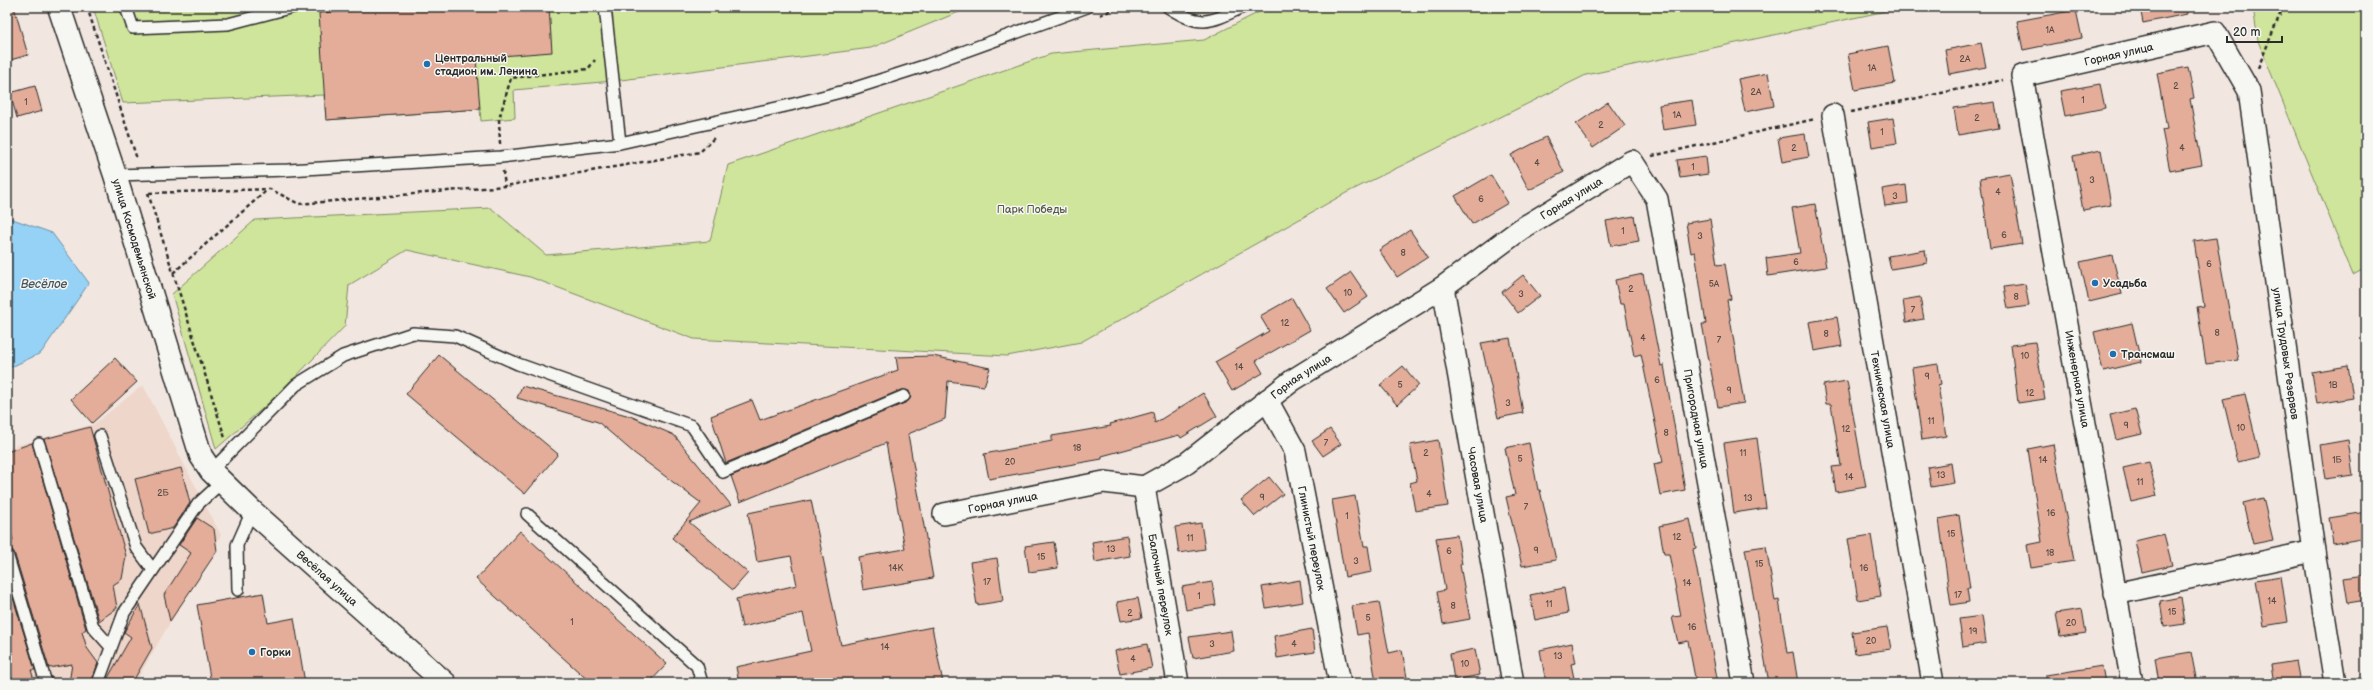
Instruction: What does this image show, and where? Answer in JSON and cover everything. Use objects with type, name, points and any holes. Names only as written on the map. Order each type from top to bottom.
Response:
[{"type":"street","name":"улица Космодемьянской","points":[[59,7],[115,175],[200,456],[216,476]]},
{"type":"street","name":"улица Трудовых Резервов","points":[[2214,32],[2249,91],[2314,551],[2335,683]]},
{"type":"street","name":"Горная улица","points":[[2022,76],[2214,32]]},
{"type":"street","name":"Инженерная улица","points":[[2022,76],[2132,683]]},
{"type":"street","name":"Техническая улица","points":[[1833,115],[1933,683]]},
{"type":"street","name":"Горная улица","points":[[944,514],[1104,482],[1144,487],[1187,463],[1293,380],[1443,287],[1522,229],[1632,161]]},
{"type":"street","name":"Пригородная улица","points":[[1632,161],[1656,199],[1744,683]]},
{"type":"street","name":"Часовая улица","points":[[1443,287],[1513,683]]},
{"type":"street","name":"Глинистый переулок","points":[[1267,400],[1295,450],[1340,683]]},
{"type":"street","name":"Весёлая улица","points":[[216,476],[252,511],[445,683]]},
{"type":"street","name":"Балочный переулок","points":[[1144,487],[1178,683]]},
{"type":"street","points":[[2116,594],[2314,551]]},
{"type":"lane","points":[[126,7],[133,28],[228,24],[293,7]]},
{"type":"lane","points":[[605,7],[620,143]]},
{"type":"lane","points":[[115,175],[141,173],[288,170],[501,157],[620,143],[852,89],[927,65],[1088,7]]},
{"type":"lane","points":[[1168,7],[1187,19],[1200,21],[1213,21],[1243,7]]},
{"type":"lane","points":[[98,683],[124,612],[198,504],[230,454],[296,385],[344,356],[413,333],[455,336],[518,364],[692,426],[723,472],[904,396]]},
{"type":"lane","points":[[100,436],[136,547],[153,570]]},
{"type":"lane","points":[[39,444],[93,627],[111,647]]},
{"type":"lane","points":[[238,590],[237,545],[252,511]]},
{"type":"lane","points":[[527,514],[697,666],[702,683]]},
{"type":"lane","points":[[7,554],[46,683]]},
{"type":"path","points":[[87,7],[230,454]]},
{"type":"path","points":[[2249,91],[2283,7]]},
{"type":"path","points":[[505,186],[501,157],[499,119],[511,78],[588,69],[609,42]]},
{"type":"path","points":[[173,273],[266,190]]},
{"type":"shaded area","points":[[143,385],[221,535],[135,683],[7,683],[7,448],[94,424]]},
{"type":"green space","name":"Центральный стадион им. Ленина","points":[[93,7],[971,7],[871,48],[613,81],[514,90],[515,118],[481,121],[480,109],[326,120],[324,95],[123,103]]},
{"type":"green space","points":[[1183,7],[1221,7],[1211,11],[1197,12]]},
{"type":"green space","name":"Парк Победы","points":[[1269,7],[1905,7],[1586,75],[1346,193],[1081,342],[1007,356],[694,339],[530,277],[407,250],[349,285],[345,326],[278,395],[216,449],[172,294],[255,220],[491,208],[546,255],[710,241],[728,165],[1051,54],[1204,40]]},
{"type":"green space","points":[[2253,7],[2366,7],[2366,268],[2353,275],[2258,41]]},
{"type":"water","name":"Весёлое","points":[[7,217],[52,233],[89,283],[41,353],[7,369]]},
{"type":"building","points":[[7,7],[14,7],[28,55],[7,61]]},
{"type":"building","points":[[407,7],[549,7],[552,52],[476,58],[480,109],[326,120],[319,13]]},
{"type":"building","points":[[2140,7],[2186,7],[2187,14],[2143,23]]},
{"type":"building","points":[[2076,10],[2082,38],[2023,50],[2017,21]]},
{"type":"building","points":[[1981,43],[1986,67],[1949,74],[1945,50]]},
{"type":"building","points":[[1888,46],[1895,83],[1855,90],[1848,54]]},
{"type":"building","points":[[2188,67],[2194,98],[2190,99],[2202,165],[2170,171],[2162,130],[2167,129],[2157,73]]},
{"type":"building","points":[[1768,73],[1774,106],[1745,112],[1738,79]]},
{"type":"building","points":[[2100,84],[2105,108],[2065,116],[2060,91]]},
{"type":"building","points":[[35,86],[42,111],[17,118],[10,93]]},
{"type":"building","points":[[1692,100],[1696,125],[1663,130],[1659,105]]},
{"type":"building","points":[[1608,102],[1625,126],[1593,148],[1576,124]]},
{"type":"building","points":[[1995,102],[1999,128],[1958,135],[1954,108]]},
{"type":"building","points":[[1893,118],[1897,143],[1872,147],[1868,122]]},
{"type":"building","points":[[1805,134],[1809,157],[1782,162],[1778,138]]},
{"type":"building","points":[[1546,137],[1564,172],[1529,190],[1511,155]]},
{"type":"building","points":[[2101,150],[2111,205],[2083,210],[2073,156]]},
{"type":"building","points":[[1706,156],[1708,174],[1680,178],[1677,160]]},
{"type":"building","points":[[2010,173],[2022,244],[1990,249],[1980,178]]},
{"type":"building","points":[[1491,175],[1508,203],[1472,224],[1455,196]]},
{"type":"building","points":[[1906,185],[1908,203],[1885,206],[1882,189]]},
{"type":"building","points":[[1815,204],[1826,267],[1768,276],[1766,258],[1800,253],[1792,208]]},
{"type":"building","points":[[1634,216],[1639,241],[1611,246],[1606,221]]},
{"type":"building","points":[[1710,219],[1717,265],[1725,264],[1731,299],[1727,300],[1744,403],[1718,407],[1702,324],[1706,324],[1695,252],[1691,253],[1686,223]]},
{"type":"building","points":[[1410,230],[1428,257],[1397,277],[1379,250]]},
{"type":"building","points":[[2216,238],[2238,360],[2206,364],[2197,307],[2204,306],[2194,241]]},
{"type":"building","points":[[1925,250],[1927,263],[1891,269],[1888,256]]},
{"type":"building","points":[[2112,255],[2122,294],[2089,302],[2080,262]]},
{"type":"building","points":[[1351,272],[1368,297],[1344,313],[1327,289]]},
{"type":"building","points":[[1643,274],[1661,366],[1664,365],[1685,490],[1660,495],[1654,464],[1663,462],[1641,354],[1634,356],[1624,304],[1620,304],[1615,280]]},
{"type":"building","points":[[1523,275],[1540,296],[1518,313],[1502,292]]},
{"type":"building","points":[[2025,284],[2029,306],[2008,309],[2004,287]]},
{"type":"building","points":[[1920,297],[1924,319],[1906,322],[1903,300]]},
{"type":"building","points":[[1292,298],[1310,330],[1256,361],[1263,373],[1232,391],[1215,362],[1269,331],[1260,316]]},
{"type":"building","points":[[1837,317],[1842,346],[1814,351],[1809,322]]},
{"type":"building","points":[[2132,323],[2141,362],[2103,371],[2094,332]]},
{"type":"building","points":[[1510,338],[1523,413],[1498,418],[1481,343]]},
{"type":"building","points":[[2035,342],[2045,399],[2018,403],[2011,345]]},
{"type":"building","points":[[439,355],[558,454],[525,494],[406,394]]},
{"type":"building","points":[[933,356],[990,368],[984,386],[948,381],[945,419],[908,434],[933,578],[863,590],[858,557],[905,549],[886,443],[740,502],[731,476],[907,402],[911,397],[909,391],[901,390],[726,463],[711,416],[752,400],[760,420],[898,370],[896,357]]},
{"type":"building","points":[[115,358],[137,382],[92,423],[71,399]]},
{"type":"building","points":[[1938,364],[1941,384],[1938,385],[1946,436],[1922,440],[1912,368]]},
{"type":"building","points":[[1403,366],[1419,385],[1397,405],[1380,385]]},
{"type":"building","points":[[2348,366],[2353,398],[2317,404],[2312,372]]},
{"type":"building","points":[[1847,381],[1866,487],[1836,492],[1832,467],[1841,466],[1831,404],[1826,404],[1823,385]]},
{"type":"building","points":[[522,386],[630,416],[674,435],[731,505],[689,522],[748,573],[733,590],[672,538],[701,503],[634,453],[598,422],[517,398]]},
{"type":"building","points":[[1203,393],[1217,416],[1181,438],[1179,435],[1102,456],[1102,459],[989,479],[984,454],[1052,441],[1052,436],[1111,426],[1110,424],[1153,412],[1155,423]]},
{"type":"building","points":[[2245,394],[2260,457],[2238,462],[2223,399]]},
{"type":"building","points":[[2135,409],[2142,434],[2116,440],[2110,415]]},
{"type":"building","points":[[90,427],[126,556],[122,579],[113,585],[117,608],[99,621],[44,439]]},
{"type":"building","points":[[1330,429],[1341,444],[1323,456],[1312,441]]},
{"type":"building","points":[[1757,438],[1766,508],[1734,513],[1724,443]]},
{"type":"building","points":[[1438,440],[1448,506],[1415,511],[1410,483],[1417,481],[1410,445]]},
{"type":"building","points":[[2348,440],[2353,475],[2325,479],[2320,445]]},
{"type":"building","points":[[32,443],[86,629],[82,632],[87,648],[98,663],[91,683],[69,683],[72,664],[49,668],[14,552],[7,547],[7,541],[13,540],[7,518],[7,452]]},
{"type":"building","points":[[1529,443],[1538,490],[1540,490],[1556,560],[1522,566],[1506,497],[1515,495],[1505,448]]},
{"type":"building","points":[[2053,444],[2074,561],[2031,568],[2027,545],[2042,542],[2028,449]]},
{"type":"building","points":[[2149,462],[2157,496],[2131,502],[2123,468]]},
{"type":"building","points":[[1951,463],[1954,483],[1931,487],[1928,467]]},
{"type":"building","points":[[181,468],[190,503],[173,528],[149,534],[135,479]]},
{"type":"building","points":[[1269,477],[1283,494],[1255,516],[1241,500]]},
{"type":"building","points":[[1355,496],[1364,546],[1368,546],[1372,572],[1345,577],[1332,500]]},
{"type":"building","points":[[2263,498],[2273,540],[2253,544],[2243,503]]},
{"type":"building","points":[[811,500],[841,645],[932,627],[943,683],[739,683],[736,667],[811,651],[803,613],[742,627],[736,599],[797,585],[791,556],[757,562],[748,513]]},
{"type":"building","points":[[2366,512],[2366,538],[2333,544],[2329,518]]},
{"type":"building","points":[[1959,515],[1970,588],[1967,588],[1969,602],[1951,605],[1939,519]]},
{"type":"building","points":[[197,518],[214,529],[217,551],[170,621],[164,595],[191,553],[179,545]]},
{"type":"building","points":[[1690,519],[1696,548],[1693,549],[1718,683],[1696,683],[1688,641],[1678,643],[1672,617],[1681,616],[1669,554],[1664,554],[1659,526]]},
{"type":"building","points":[[1201,523],[1205,549],[1179,553],[1175,527]]},
{"type":"building","points":[[520,531],[667,664],[649,683],[591,683],[476,579]]},
{"type":"building","points":[[2164,534],[2172,565],[2142,572],[2135,541]]},
{"type":"building","points":[[1457,535],[1462,564],[1460,565],[1470,619],[1443,624],[1437,592],[1445,590],[1436,538]]},
{"type":"building","points":[[1871,535],[1881,596],[1858,600],[1848,539]]},
{"type":"building","points":[[1127,536],[1130,556],[1095,562],[1092,542]]},
{"type":"building","points":[[1054,542],[1058,568],[1029,572],[1025,546]]},
{"type":"building","points":[[1766,546],[1775,601],[1779,600],[1787,653],[1793,652],[1798,683],[1769,683],[1745,549]]},
{"type":"building","points":[[997,558],[1003,601],[977,605],[970,562]]},
{"type":"building","points":[[2366,575],[2366,600],[2348,603],[2344,578]]},
{"type":"building","points":[[2281,576],[2288,622],[2264,626],[2256,580]]},
{"type":"building","points":[[7,578],[35,670],[31,670],[35,683],[7,683]]},
{"type":"building","points":[[1300,580],[1303,602],[1266,608],[1262,587]]},
{"type":"building","points":[[1212,582],[1216,605],[1186,610],[1182,587]]},
{"type":"building","points":[[1564,588],[1568,613],[1535,620],[1530,595]]},
{"type":"building","name":"Горки","points":[[263,593],[268,623],[294,618],[305,683],[211,683],[197,605]]},
{"type":"building","points":[[2181,597],[2185,624],[2164,627],[2160,601]]},
{"type":"building","points":[[1138,598],[1142,618],[1121,621],[1117,602]]},
{"type":"building","points":[[1379,602],[1389,653],[1402,650],[1408,683],[1376,683],[1368,633],[1357,635],[1352,606]]},
{"type":"building","points":[[140,604],[152,648],[132,683],[105,683],[131,637],[124,632]]},
{"type":"building","points":[[2082,609],[2086,633],[2060,637],[2056,613]]},
{"type":"building","points":[[1982,616],[1986,643],[1963,647],[1959,619]]},
{"type":"building","points":[[1887,627],[1891,649],[1855,654],[1852,632]]},
{"type":"building","points":[[1312,629],[1315,652],[1277,658],[1274,636]]},
{"type":"building","points":[[1231,631],[1234,651],[1193,658],[1189,637]]},
{"type":"building","points":[[1572,643],[1576,663],[1571,664],[1575,683],[1546,683],[1540,650]]},
{"type":"building","points":[[1147,644],[1152,668],[1120,674],[1115,651]]},
{"type":"building","points":[[1475,649],[1480,675],[1454,680],[1450,654]]},
{"type":"building","points":[[2191,652],[2197,683],[2159,683],[2155,658]]},
{"type":"building","points":[[2296,661],[2300,683],[2274,683],[2271,665]]},
{"type":"building","points":[[2102,666],[2105,683],[2046,683],[2046,675]]},
{"type":"place","name":"Центральный стадион им. Ленина","points":[[427,64]]},
{"type":"place","name":"Усадьба","points":[[2095,283]]},
{"type":"place","name":"Трансмаш","points":[[2113,354]]},
{"type":"place","name":"Горки","points":[[252,652]]}]
